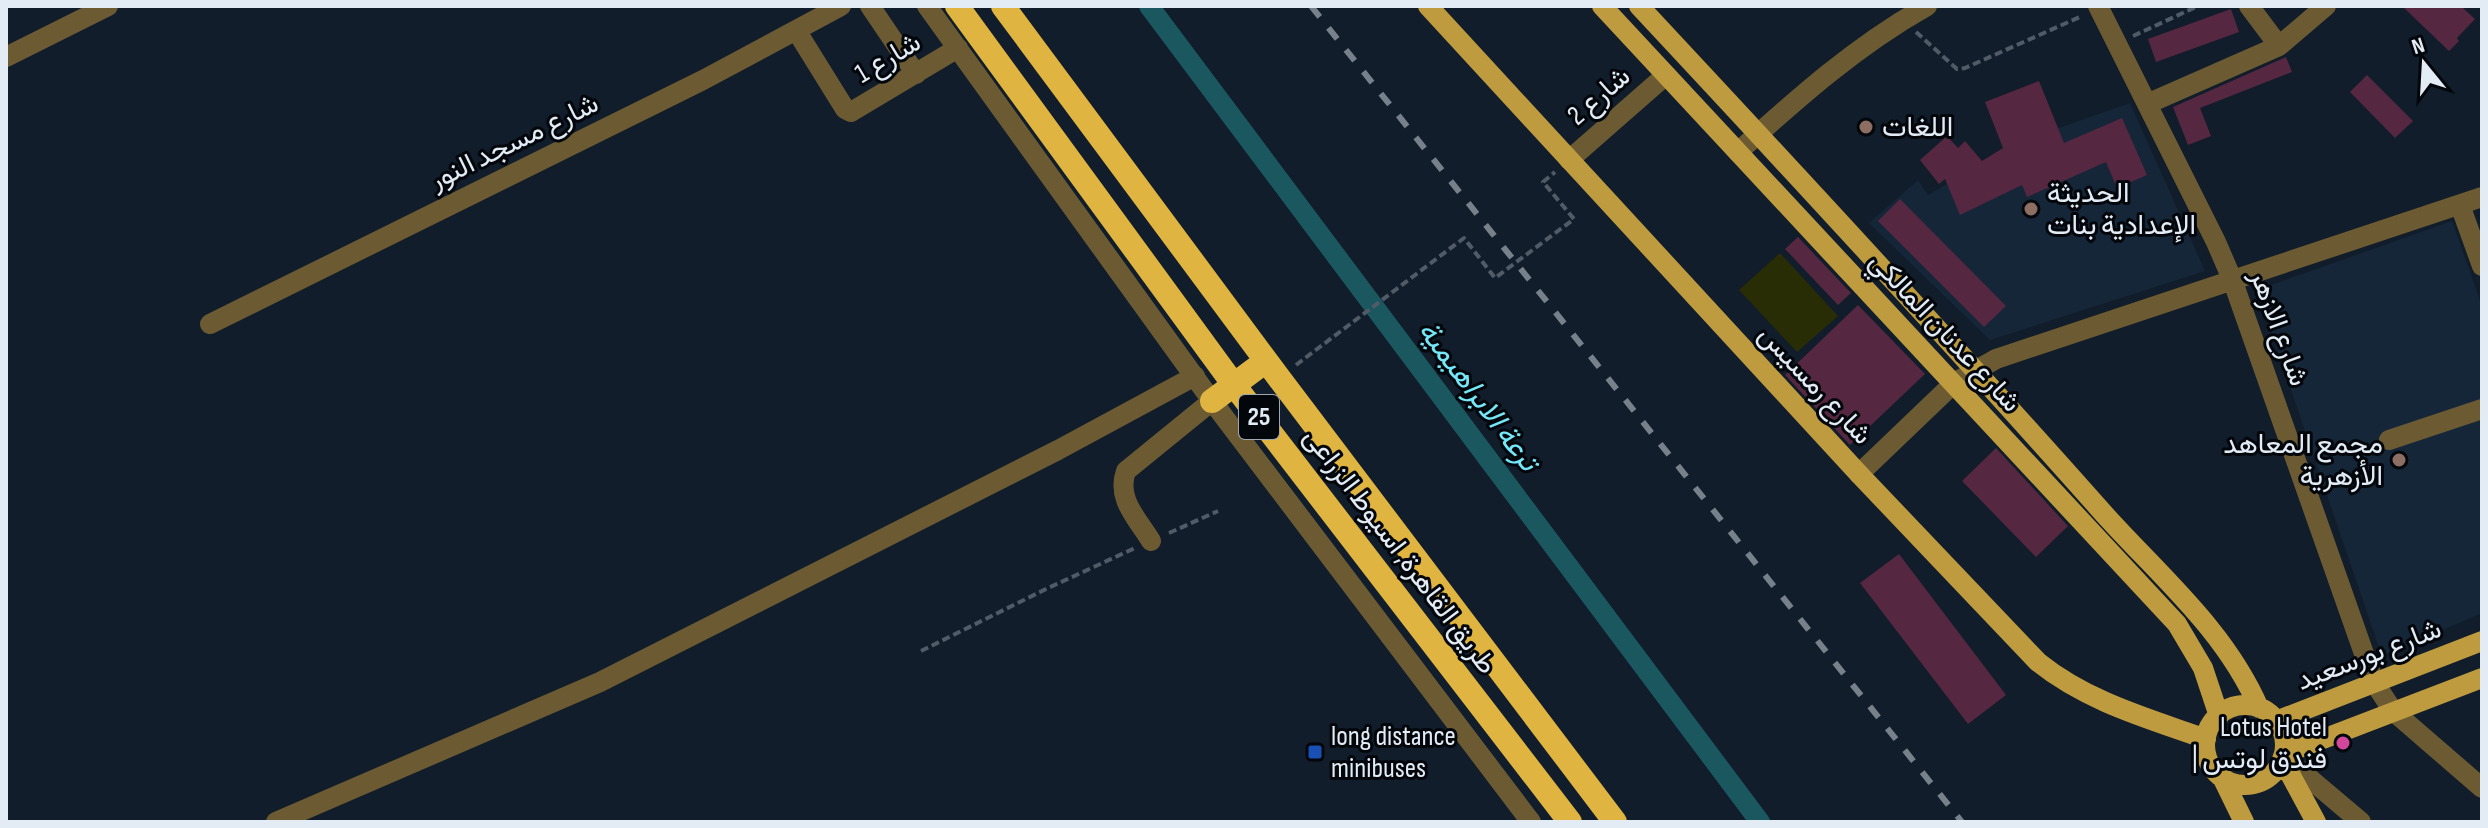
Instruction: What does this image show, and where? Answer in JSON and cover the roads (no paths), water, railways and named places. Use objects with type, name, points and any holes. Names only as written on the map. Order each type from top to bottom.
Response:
[{"type":"highway","name":"طريق القاهرة, اسيوط الزراعى","points":[[957,6],[1234,385],[1570,822]]},
{"type":"highway","name":"طريق القاهرة, اسيوط الزراعى","points":[[1003,6],[1266,361],[1615,822]]},
{"type":"highway","points":[[1212,401],[1266,361]]},
{"type":"main road","name":"شارع رمسيس","points":[[1428,6],[1859,474],[2038,662],[2057,678],[2100,701],[2206,739]]},
{"type":"main road","name":"شارع عدنان المالكي","points":[[1602,6],[2177,624],[2203,668],[2219,716]]},
{"type":"main road","name":"شارع عدنان المالكي","points":[[1636,6],[1976,369],[2100,510],[2210,626],[2247,680],[2259,708]]},
{"type":"main road","name":"شارع بورسعيد","points":[[2276,721],[2482,641]]},
{"type":"main road","points":[[2283,757],[2482,678]]},
{"type":"main road","points":[[2223,779],[2246,785],[2268,778],[2277,770],[2285,742],[2276,721],[2259,708],[2238,706],[2219,716],[2208,730],[2206,739],[2210,766],[2223,779],[2244,822]]},
{"type":"main road","points":[[2283,757],[2316,822]]},
{"type":"street","points":[[6,57],[108,6]]},
{"type":"street","name":"شارع مسجد النور","points":[[210,324],[703,80],[841,6]]},
{"type":"street","points":[[870,6],[916,74]]},
{"type":"street","name":"طريق القاهرة, اسيوط الزراعى","points":[[927,6],[1212,401],[1531,822]]},
{"type":"street","points":[[1616,22],[1636,6]]},
{"type":"street","points":[[1738,152],[1833,68],[1927,6]]},
{"type":"street","points":[[2249,6],[2279,46]]},
{"type":"street","points":[[2147,104],[2279,46],[2326,6]]},
{"type":"street","name":"شارع الازهر","points":[[2098,7],[2232,279],[2374,682],[2393,711],[2482,788]]},
{"type":"street","name":"شارع 1","points":[[796,30],[847,111],[855,111],[958,48]]},
{"type":"street","name":"شارع 2","points":[[1569,160],[1666,75]]},
{"type":"street","points":[[1859,474],[1954,383],[1996,359],[2482,197]]},
{"type":"street","points":[[2460,205],[2482,266]]},
{"type":"street","points":[[276,822],[600,682],[1058,450],[1195,376]]},
{"type":"street","points":[[1151,541],[1122,495],[1126,471],[1212,401]]},
{"type":"street","points":[[2389,440],[2482,409]]},
{"type":"street","points":[[2283,757],[2361,822]]},
{"type":"waterway","name":"ترعة الابراهيمية","points":[[1149,6],[1760,822]]},
{"type":"railway","points":[[1311,6],[1962,822]]},
{"type":"place","name":"اللغات","points":[[1866,127]]},
{"type":"place","name":"الحديثة الإعدادية بنات","points":[[2031,209]]},
{"type":"place","name":"مجمع المعاهد الأزهرية","points":[[2399,460]]},
{"type":"place","name":"Lotus Hotel | فندق لوتس","points":[[2343,743]]},
{"type":"place","name":"long distance minibuses","points":[[1315,752]]}]
